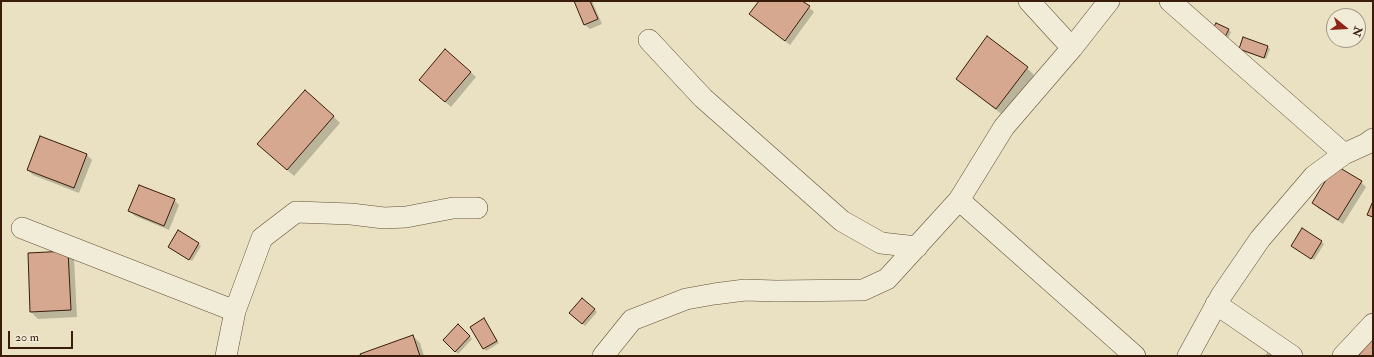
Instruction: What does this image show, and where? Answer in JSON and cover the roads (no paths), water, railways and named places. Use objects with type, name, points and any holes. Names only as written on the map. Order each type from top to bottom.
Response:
[{"type":"street","points":[[1029,1],[1072,48]]},
{"type":"street","points":[[603,356],[632,320],[686,299],[745,290],[863,290],[887,279],[959,200],[1004,127],[1072,48],[1108,1]]},
{"type":"street","points":[[1170,1],[1344,154]]},
{"type":"street","points":[[649,40],[703,98],[842,221],[881,243],[917,247]]},
{"type":"street","points":[[1188,356],[1216,304],[1260,239],[1314,176],[1344,154],[1366,144],[1373,138]]},
{"type":"street","points":[[959,200],[1135,356]]},
{"type":"street","points":[[226,356],[235,311],[262,238],[296,212],[351,214],[384,218],[406,217],[453,208],[477,208]]},
{"type":"street","points":[[22,228],[235,311]]},
{"type":"street","points":[[1216,304],[1292,356]]},
{"type":"street","points":[[1343,356],[1373,324]]}]
